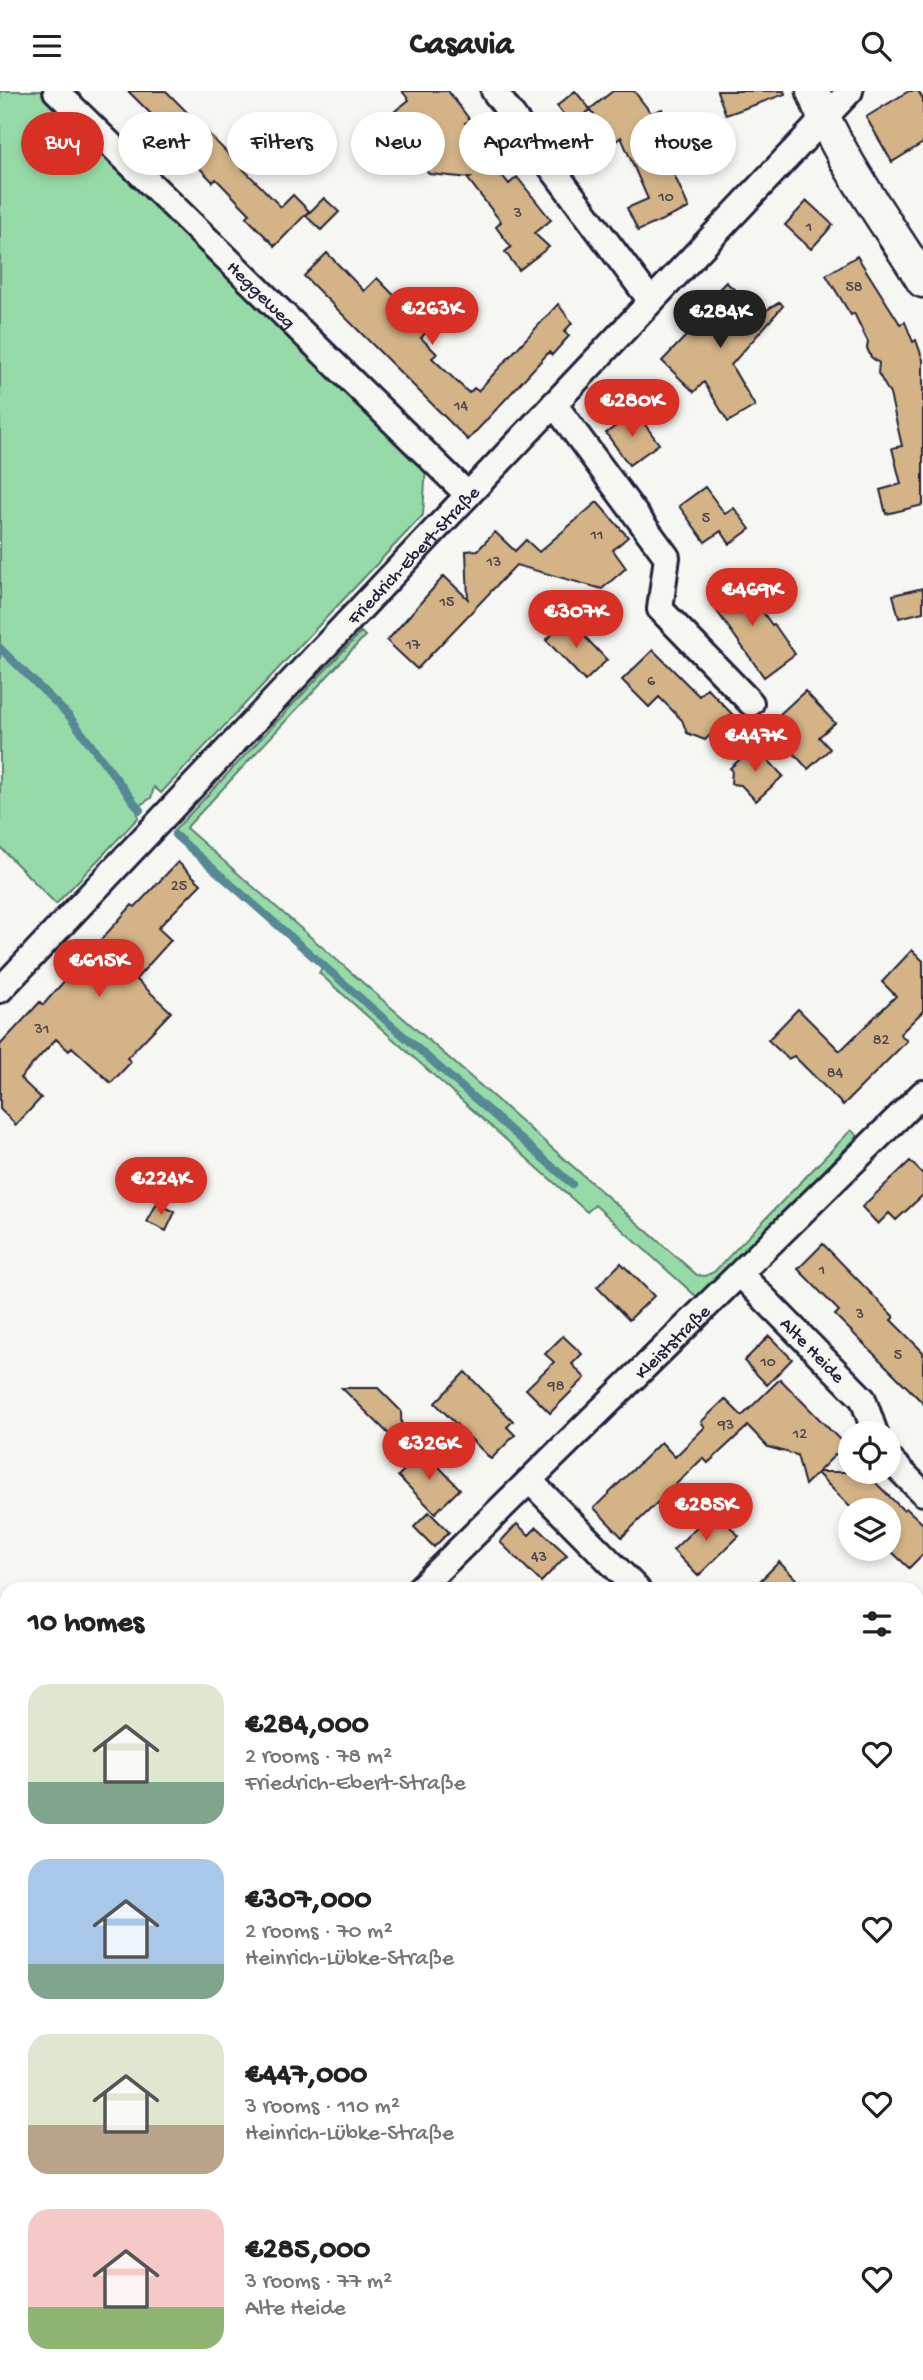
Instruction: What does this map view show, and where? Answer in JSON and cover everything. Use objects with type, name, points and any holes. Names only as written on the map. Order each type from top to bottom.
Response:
[{"type":"street","name":"Heggeweg","points":[[56,91],[468,495]]},
{"type":"street","points":[[494,91],[651,301]]},
{"type":"street","name":"Friedrich-Ebert-Straße","points":[[0,990],[651,301],[818,105],[850,91]]},
{"type":"street","points":[[818,105],[923,281]]},
{"type":"street","points":[[554,404],[667,557],[660,609],[751,703]]},
{"type":"street","name":"Kleiststraße","points":[[426,1582],[923,1093]]},
{"type":"street","name":"Alte Heide","points":[[740,1274],[863,1399],[871,1421]]},
{"type":"street","points":[[901,1471],[923,1493]]},
{"type":"street","points":[[530,1481],[630,1582]]},
{"type":"green space","points":[[0,91],[48,91],[69,112],[21,112],[21,175],[104,175],[104,146],[118,160],[118,175],[133,175],[426,465],[423,515],[161,793],[154,787],[151,798],[137,807],[138,818],[56,904],[0,847]]},
{"type":"green space","points":[[361,632],[365,636],[186,828],[697,1275],[705,1276],[714,1272],[851,1130],[858,1136],[698,1298],[595,1205],[587,1212],[319,973],[322,968],[172,833]]},
{"type":"building","points":[[128,91],[166,91],[187,112],[149,112]]},
{"type":"building","points":[[402,91],[448,91],[464,112],[459,112],[459,175],[502,175],[509,184],[517,177],[551,220],[534,233],[549,247],[519,270],[505,252],[511,247],[496,227],[501,222],[468,179],[470,178],[439,175],[445,175],[445,112],[396,112],[409,100]]},
{"type":"building","points":[[575,91],[590,109],[613,91],[634,91],[650,112],[630,112],[630,158],[621,137],[616,141],[616,112],[562,112],[557,106]]},
{"type":"building","points":[[717,91],[784,91],[785,94],[734,112],[725,112]]},
{"type":"building","points":[[909,91],[918,91],[923,99],[923,143],[892,162],[866,117]]},
{"type":"building","points":[[213,138],[227,153],[227,175],[249,175],[281,207],[293,195],[309,211],[275,246],[246,217],[250,214],[216,179],[213,182],[206,175],[213,175]]},
{"type":"building","points":[[638,175],[674,175],[689,208],[638,231],[627,208],[648,199]]},
{"type":"building","points":[[324,198],[339,212],[321,230],[306,216]]},
{"type":"building","points":[[807,201],[833,225],[811,249],[785,225]]},
{"type":"building","points":[[327,253],[364,291],[377,278],[428,330],[421,338],[437,354],[432,358],[469,393],[474,388],[478,391],[558,304],[572,323],[564,332],[569,336],[552,355],[549,352],[468,440],[304,276]]},
{"type":"building","points":[[857,256],[900,324],[905,322],[913,342],[916,340],[923,360],[923,505],[886,514],[880,490],[901,484],[892,448],[902,446],[890,394],[878,373],[879,363],[871,357],[867,348],[868,342],[854,313],[851,315],[826,275]]},
{"type":"building","points":[[726,282],[756,309],[742,325],[780,302],[783,306],[731,365],[755,406],[728,422],[704,382],[694,392],[662,361],[709,312],[703,306]]},
{"type":"building","points":[[636,412],[659,444],[629,465],[606,433]]},
{"type":"building","points":[[705,487],[725,514],[734,508],[750,529],[730,544],[721,531],[705,542],[679,506]]},
{"type":"building","points":[[597,502],[628,537],[613,550],[626,568],[602,589],[516,565],[417,669],[387,641],[444,576],[468,599],[466,551],[478,550],[495,532],[515,551],[526,540],[539,552]]},
{"type":"building","points":[[739,579],[795,654],[764,677],[709,600]]},
{"type":"building","points":[[923,588],[923,612],[899,618],[893,595]]},
{"type":"building","points":[[568,619],[607,660],[585,681],[546,640]]},
{"type":"building","points":[[653,650],[699,696],[707,688],[732,714],[705,740],[687,733],[682,720],[659,697],[649,707],[622,680]]},
{"type":"building","points":[[805,691],[835,723],[819,737],[830,749],[808,769],[788,747],[800,736],[780,714]]},
{"type":"building","points":[[755,746],[783,776],[756,801],[741,785],[731,784],[730,768]]},
{"type":"building","points":[[178,862],[201,884],[158,928],[171,940],[136,979],[171,1012],[127,1058],[131,1062],[111,1083],[72,1047],[69,1051],[56,1039],[20,1078],[41,1098],[16,1125],[0,1109],[0,1045],[40,1002],[43,1005],[132,905],[135,907]]},
{"type":"building","points":[[912,950],[923,961],[923,1011],[900,1034],[907,1041],[843,1105],[794,1056],[788,1059],[768,1040],[798,1009],[840,1051],[896,996],[882,982]]},
{"type":"building","points":[[910,1161],[923,1174],[923,1195],[896,1220],[889,1213],[878,1224],[862,1207]]},
{"type":"building","points":[[157,1203],[175,1212],[166,1231],[147,1222]]},
{"type":"building","points":[[823,1244],[894,1317],[891,1320],[923,1352],[923,1403],[835,1315],[839,1311],[798,1269]]},
{"type":"building","points":[[621,1263],[654,1296],[629,1320],[597,1287]]},
{"type":"building","points":[[563,1336],[582,1354],[572,1364],[585,1378],[550,1413],[526,1389],[554,1362],[545,1354]]},
{"type":"building","points":[[769,1336],[792,1359],[767,1385],[744,1361]]},
{"type":"building","points":[[465,1372],[513,1421],[507,1427],[515,1435],[491,1459],[435,1403]]},
{"type":"building","points":[[780,1379],[838,1438],[838,1452],[818,1472],[838,1472],[838,1484],[877,1484],[891,1498],[841,1498],[817,1473],[805,1485],[797,1455],[768,1447],[748,1426],[708,1463],[703,1458],[622,1537],[594,1508],[661,1442],[675,1457],[705,1427],[701,1422],[725,1399],[742,1416]]},
{"type":"building","points":[[342,1388],[378,1388],[401,1411],[402,1447]]},
{"type":"building","points":[[424,1451],[460,1489],[435,1513],[398,1476]]},
{"type":"building","points":[[901,1508],[906,1508],[923,1524],[923,1554],[909,1568],[901,1560]]},
{"type":"building","points":[[714,1510],[739,1536],[698,1576],[673,1550]]},
{"type":"building","points":[[429,1512],[449,1532],[434,1547],[414,1527]]},
{"type":"building","points":[[517,1524],[529,1535],[537,1527],[567,1555],[541,1582],[500,1542]]},
{"type":"building","points":[[779,1562],[799,1582],[759,1582]]},
{"type":"waterway","points":[[0,648],[69,716],[140,810]]},
{"type":"waterway","points":[[175,835],[572,1184]]}]
